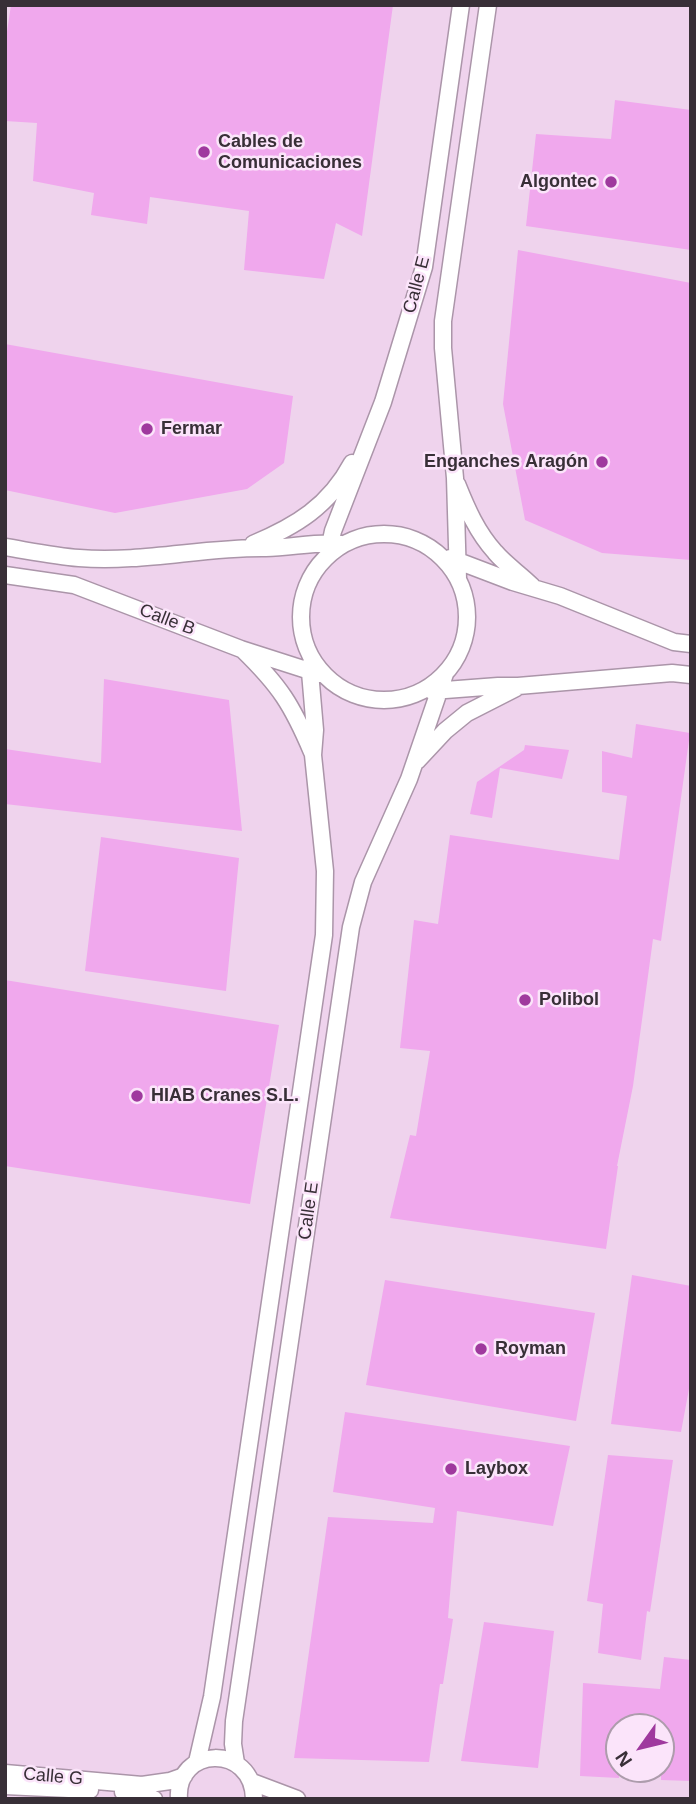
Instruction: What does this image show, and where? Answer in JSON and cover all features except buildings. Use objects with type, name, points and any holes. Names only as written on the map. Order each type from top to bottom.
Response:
[{"type":"street","name":"Calle E","points":[[334,547],[363,451],[383,402],[424,267],[461,5]]},
{"type":"street","name":"Calle E","points":[[458,579],[455,478],[443,321],[488,5]]},
{"type":"street","points":[[248,547],[293,526],[317,509],[337,488],[352,462],[363,451]]},
{"type":"street","name":"Calle E","points":[[455,478],[470,515],[485,540],[505,563],[534,587]]},
{"type":"street","points":[[5,547],[80,558],[142,556],[248,547],[334,547],[368,535],[394,534],[419,541],[441,556],[505,580],[534,587],[674,642],[691,644]]},
{"type":"street","points":[[334,547],[311,577],[302,604],[302,632],[316,669],[350,692],[374,699],[399,698],[431,691],[518,687],[671,673],[691,676]]},
{"type":"street","points":[[431,691],[454,663],[465,636],[467,607],[458,579],[441,556]]},
{"type":"street","name":"Calle B","points":[[5,575],[74,585],[241,649],[316,669]]},
{"type":"street","name":"Calle E","points":[[241,649],[282,691],[298,718],[313,755]]},
{"type":"street","name":"Calle E","points":[[197,1762],[212,1697],[324,935],[325,871],[313,755],[316,669]]},
{"type":"street","points":[[415,763],[445,731],[467,713],[518,687]]},
{"type":"street","name":"Calle E","points":[[236,1763],[233,1734],[236,1709],[348,941],[363,882],[383,843],[415,763],[431,691]]},
{"type":"street","points":[[178,1799],[184,1776],[197,1762],[213,1757],[236,1763],[248,1775],[252,1782],[254,1799]]},
{"type":"street","name":"Calle G","points":[[5,1773],[142,1785],[184,1776]]},
{"type":"street","points":[[252,1782],[297,1799]]},
{"type":"street","name":"Calle G","points":[[5,1786],[126,1792],[154,1799]]},
{"type":"shaded area","points":[[5,5],[691,5],[691,1799],[5,1799]]},
{"type":"place","name":"Cables de Comunicaciones","points":[[204,152]]},
{"type":"place","name":"Algontec","points":[[611,182]]},
{"type":"place","name":"Fermar","points":[[147,429]]},
{"type":"place","name":"Enganches Aragón","points":[[602,462]]},
{"type":"place","name":"Polibol","points":[[525,1000]]},
{"type":"place","name":"HIAB Cranes S.L.","points":[[137,1096]]},
{"type":"place","name":"Royman","points":[[481,1349]]},
{"type":"place","name":"Laybox","points":[[451,1469]]}]
